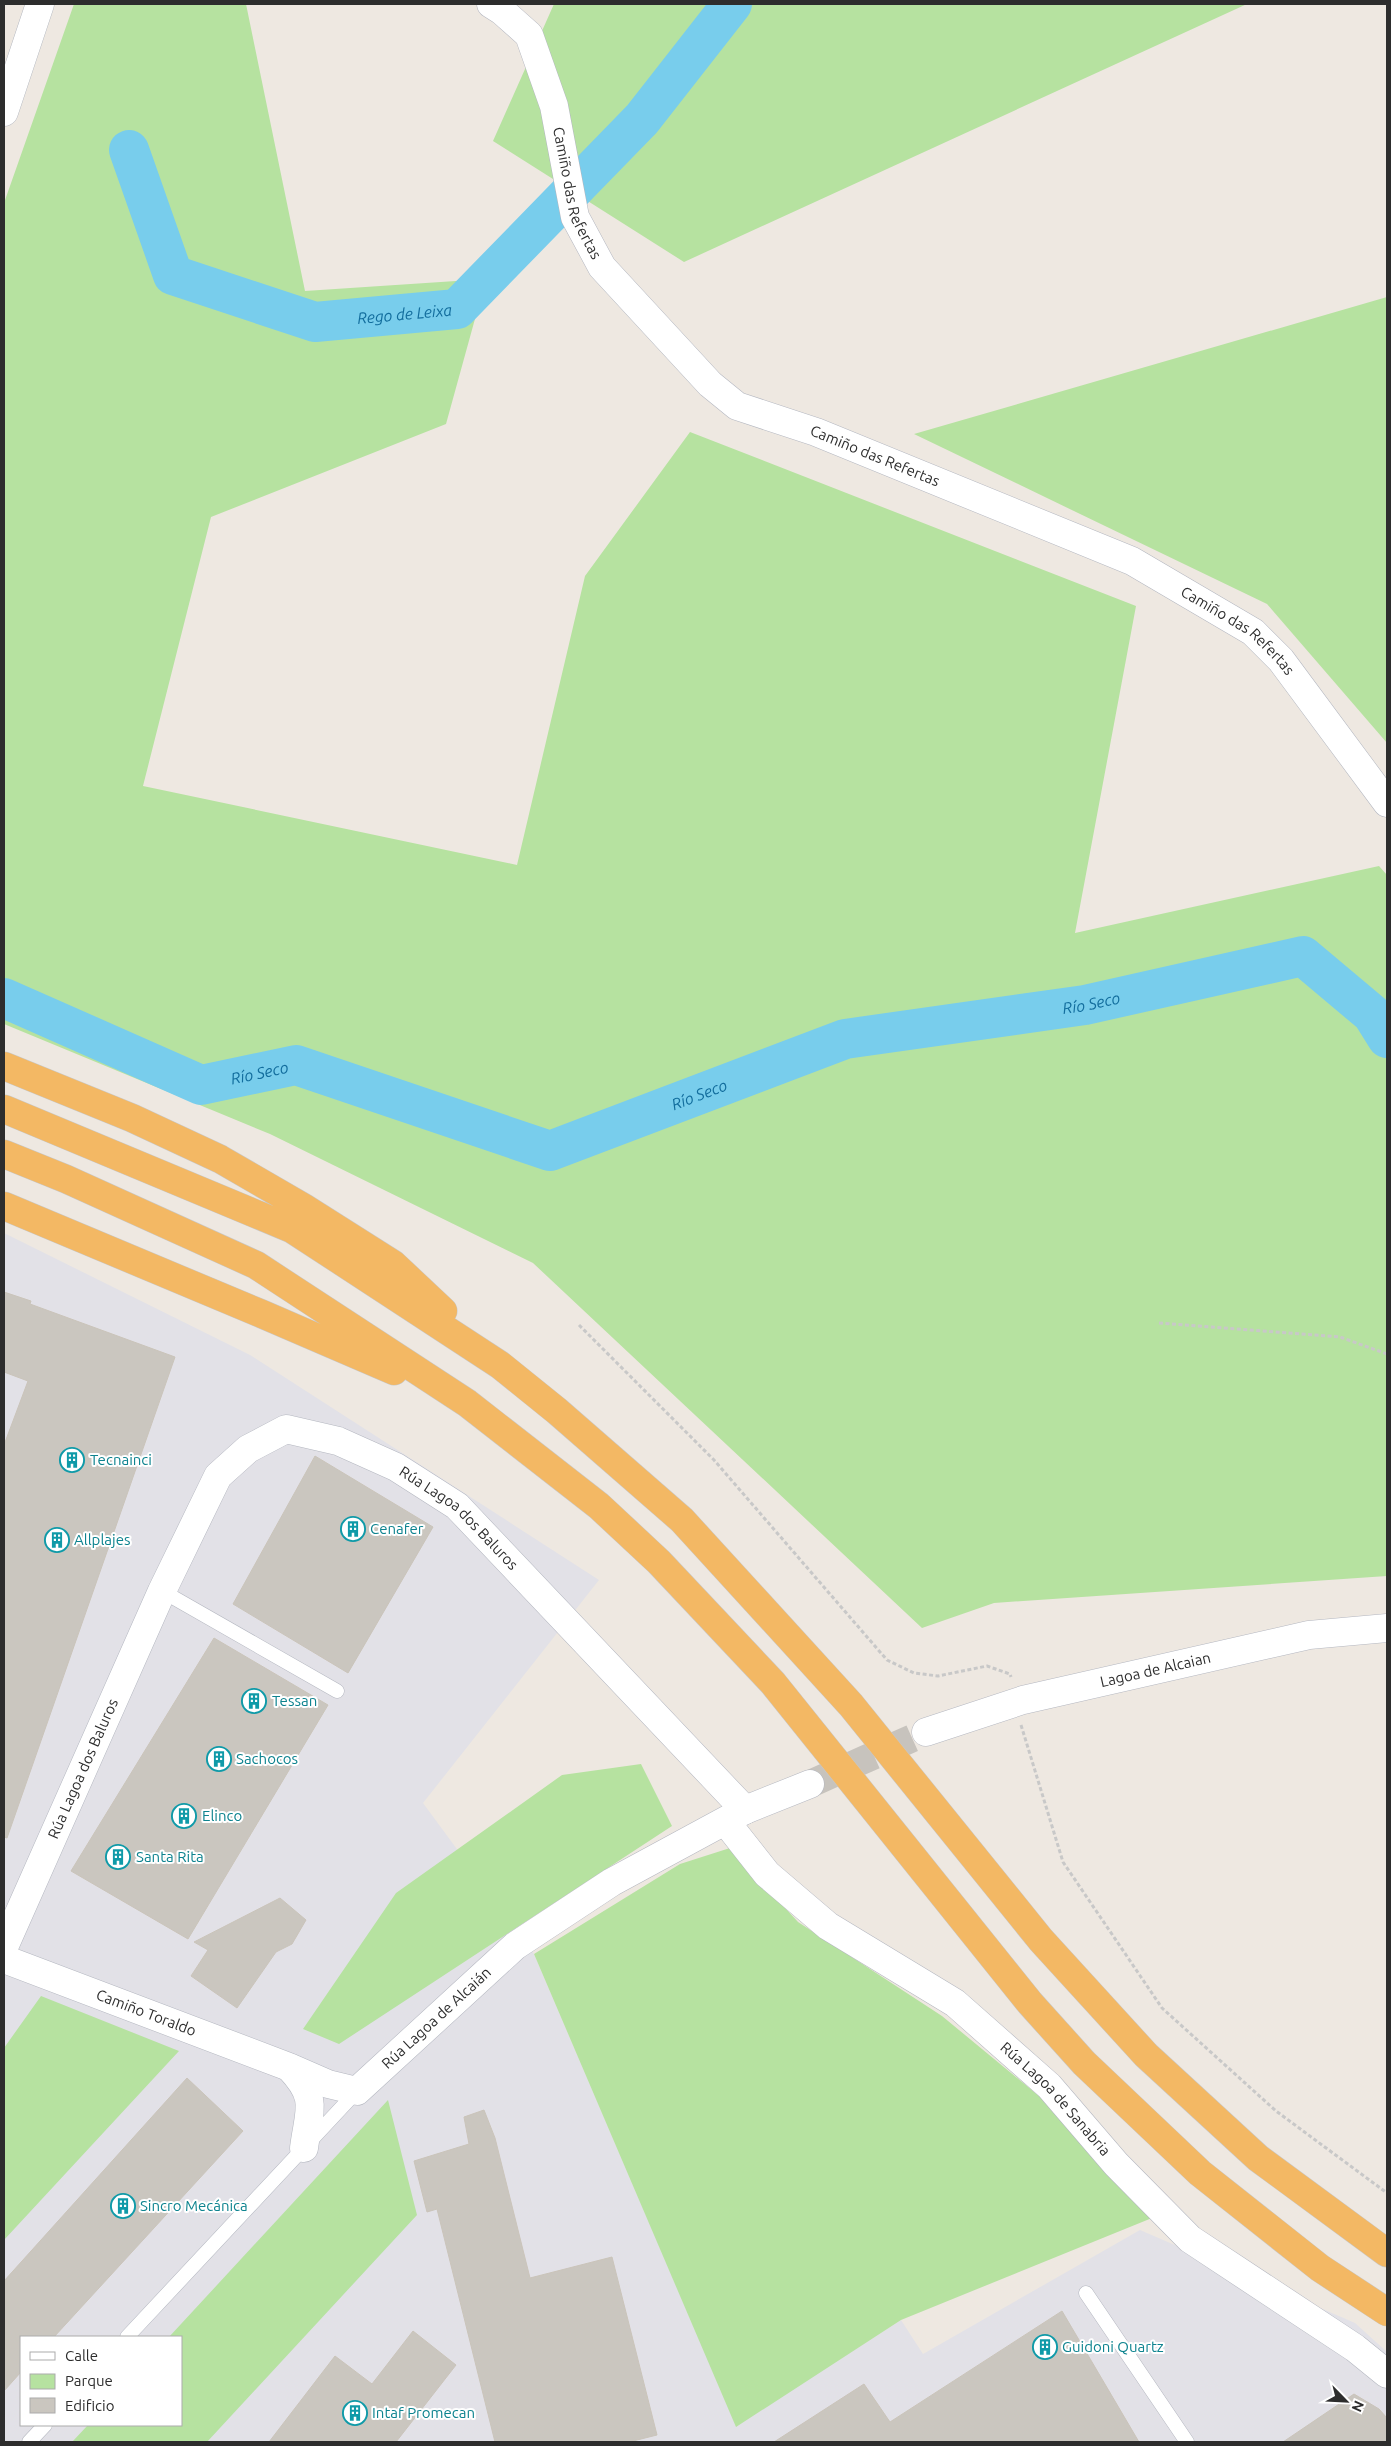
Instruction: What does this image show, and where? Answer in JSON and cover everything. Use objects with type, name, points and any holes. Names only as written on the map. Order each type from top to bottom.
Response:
[{"type":"highway","points":[[4,1066],[132,1118],[202,1151],[303,1207],[393,1264],[500,1365],[557,1411],[682,1520],[851,1705],[1040,1940],[1146,2056],[1258,2158],[1387,2253]]},
{"type":"highway","points":[[4,1109],[292,1229],[500,1365]]},
{"type":"highway","points":[[4,1154],[66,1178],[256,1265],[467,1403],[599,1506],[659,1562],[773,1683],[1030,2004],[1084,2063],[1200,2173],[1320,2268],[1387,2312]]},
{"type":"highway","points":[[4,1206],[262,1314],[467,1403]]},
{"type":"street","points":[[4,112],[40,4]]},
{"type":"street","name":"Camiño das Refertas","points":[[491,4],[502,11],[529,35],[554,106],[575,217],[602,268],[710,384],[737,406],[816,432],[1132,560],[1252,632],[1281,660],[1387,803]]},
{"type":"street","name":"Rúa Lagoa dos Baluros","points":[[4,1947],[162,1591],[218,1476],[248,1449],[286,1429],[338,1441],[396,1467],[457,1506],[736,1816]]},
{"type":"street","name":"Lagoa de Alcaian","points":[[926,1732],[1018,1701],[1309,1635],[1387,1628]]},
{"type":"street","name":"Rúa Lagoa de Alcaián","points":[[357,2091],[515,1946],[612,1882],[736,1816],[810,1784]]},
{"type":"street","name":"Rúa Lagoa de Sanabria","points":[[736,1816],[767,1874],[828,1926],[955,2003],[1041,2080],[1116,2164],[1190,2239],[1355,2348],[1387,2374]]},
{"type":"street","name":"Camiño Toraldo","points":[[4,1959],[328,2084],[357,2091]]},
{"type":"street","points":[[288,2067],[302,2081],[311,2099],[304,2148]]},
{"type":"lane","points":[[162,1591],[337,1691]]},
{"type":"lane","name":"Rúa Lagoa de Alcaián","points":[[128,2336],[357,2091]]},
{"type":"lane","points":[[1086,2293],[1187,2442]]},
{"type":"lane","points":[[29,2442],[44,2426]]},
{"type":"path","points":[[1159,1323],[1340,1337],[1387,1354]]},
{"type":"path","points":[[580,1325],[714,1460],[887,1660],[914,1673],[938,1676],[987,1666],[1010,1674],[1064,1862],[1162,2008],[1276,2111],[1387,2194]]},
{"type":"shaded area","points":[[4,1233],[250,1355],[599,1580],[423,1803],[534,1954],[736,2426],[901,2320],[923,2354],[1140,2230],[1355,2323],[1387,2352],[1387,2442],[4,2442]]},
{"type":"green space","points":[[74,4],[246,4],[305,291],[486,279],[446,424],[211,517],[143,786],[517,865],[585,576],[690,432],[1136,606],[1075,933],[1379,866],[1387,875],[1387,1576],[994,1603],[922,1628],[533,1263],[270,1134],[4,1024],[4,203]]},
{"type":"green space","points":[[554,4],[1247,4],[684,262],[493,141]]},
{"type":"green space","points":[[1387,297],[1387,743],[1267,604],[914,434]]},
{"type":"green space","points":[[641,1764],[672,1826],[339,2044],[303,2029],[396,1893],[562,1775]]},
{"type":"green space","points":[[730,1848],[798,1922],[942,2016],[1039,2096],[1152,2218],[901,2320],[736,2427],[534,1954],[680,1864]]},
{"type":"green space","points":[[41,1996],[179,2051],[4,2240],[4,2048]]},
{"type":"green space","points":[[388,2100],[417,2215],[207,2442],[72,2442],[87,2426],[182,2426],[182,2336],[170,2336]]},
{"type":"building","points":[[4,1292],[31,1301],[30,1304],[175,1357],[7,1838],[4,1837],[4,1445],[28,1381],[4,1372]]},
{"type":"building","points":[[315,1456],[433,1527],[348,1673],[233,1604]]},
{"type":"building","points":[[214,1638],[328,1705],[188,1939],[71,1871]]},
{"type":"building","points":[[280,1898],[306,1920],[292,1944],[276,1952],[237,2008],[191,1976],[208,1950],[194,1942]]},
{"type":"building","name":"Sincro Mecánica","points":[[187,2078],[243,2131],[55,2336],[20,2336],[20,2373],[4,2391],[4,2281]]},
{"type":"building","points":[[484,2110],[495,2138],[530,2278],[612,2257],[657,2435],[629,2442],[495,2442],[437,2209],[427,2212],[414,2161],[469,2144],[464,2117]]},
{"type":"building","name":"Guidoni Quartz","points":[[1062,2311],[1139,2442],[774,2442],[864,2384],[890,2422]]},
{"type":"building","name":"Intaf Promecan","points":[[413,2331],[456,2365],[396,2442],[269,2442],[335,2356],[372,2384]]},
{"type":"building","points":[[1354,2394],[1379,2409],[1387,2418],[1387,2442],[1283,2442]]},
{"type":"waterway","name":"Rego de Leixa","points":[[129,150],[173,275],[315,322],[457,309],[642,119],[732,4]]},
{"type":"waterway","name":"Río Seco","points":[[4,998],[201,1085],[296,1065],[550,1151],[845,1039],[1085,1005],[1303,956],[1372,1014],[1387,1038]]},
{"type":"tunnel","points":[[810,1784],[926,1732]]},
{"type":"place","name":"Tecnainci","points":[[72,1460]]},
{"type":"place","name":"Cenafer","points":[[353,1529]]},
{"type":"place","name":"Allplajes","points":[[57,1540]]},
{"type":"place","name":"Tessan","points":[[254,1701]]},
{"type":"place","name":"Sachocos","points":[[219,1759]]},
{"type":"place","name":"Elinco","points":[[184,1816]]},
{"type":"place","name":"Santa Rita","points":[[118,1857]]},
{"type":"place","name":"Sincro Mecánica","points":[[123,2206]]},
{"type":"place","name":"Guidoni Quartz","points":[[1045,2347]]},
{"type":"place","name":"Intaf Promecan","points":[[355,2413]]}]
